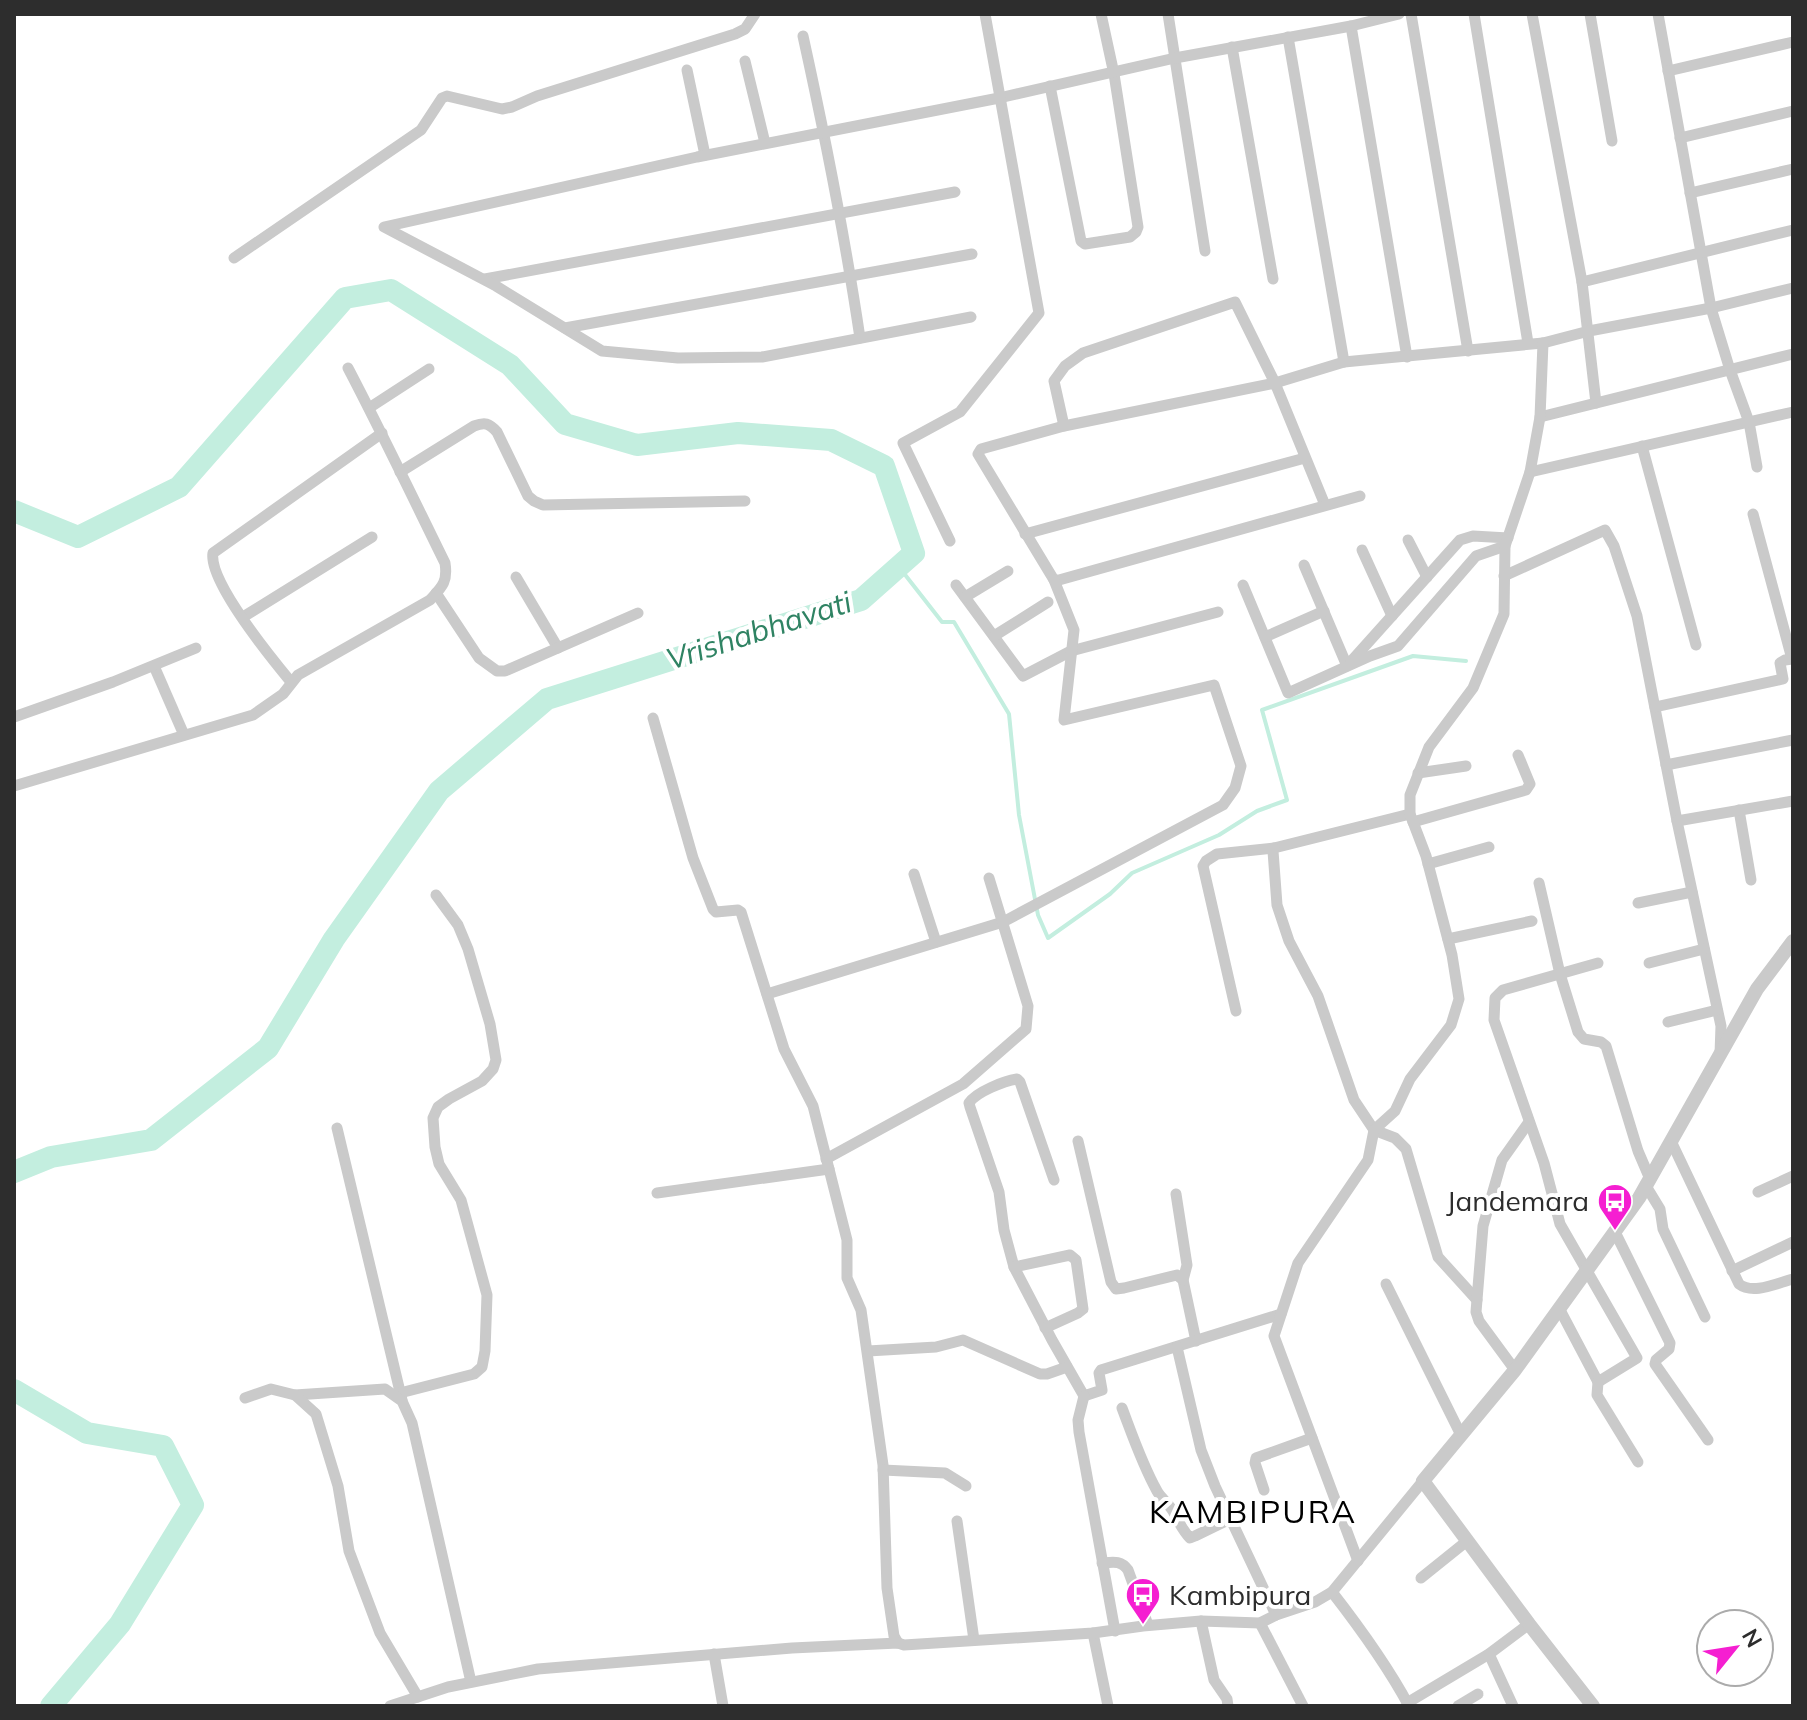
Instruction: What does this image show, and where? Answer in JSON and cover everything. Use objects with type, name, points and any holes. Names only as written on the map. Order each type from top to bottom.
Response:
[{"type":"street","points":[[234,258],[421,130],[442,98],[447,96],[502,109],[512,107],[537,96],[735,34],[745,29],[755,14]]},
{"type":"street","points":[[950,541],[903,443],[960,412],[1039,313],[985,14]]},
{"type":"street","points":[[1050,86],[1081,241],[1085,244],[1130,237],[1138,227],[1114,72],[1101,14]]},
{"type":"street","points":[[1168,14],[1205,251]]},
{"type":"street","points":[[971,317],[762,357],[678,358],[602,351],[484,280],[384,227],[705,155],[999,98],[1175,58],[1351,26],[1399,14]]},
{"type":"street","points":[[1411,14],[1468,351]]},
{"type":"street","points":[[1474,14],[1528,343]]},
{"type":"street","points":[[1532,14],[1582,282],[1596,403]]},
{"type":"street","points":[[1590,14],[1612,141]]},
{"type":"street","points":[[1660,14],[1711,308],[1749,422],[1757,467]]},
{"type":"street","points":[[1351,26],[1407,357]]},
{"type":"street","points":[[803,36],[824,131],[860,338]]},
{"type":"street","points":[[1288,37],[1344,362]]},
{"type":"street","points":[[1668,71],[1793,42]]},
{"type":"street","points":[[1232,47],[1273,279]]},
{"type":"street","points":[[745,61],[765,143]]},
{"type":"street","points":[[687,70],[705,155]]},
{"type":"street","points":[[1680,138],[1793,111]]},
{"type":"street","points":[[1690,193],[1793,169]]},
{"type":"street","points":[[484,280],[955,192]]},
{"type":"street","points":[[1582,282],[1793,230]]},
{"type":"street","points":[[565,328],[972,254]]},
{"type":"street","points":[[767,994],[1003,922],[1223,805],[1235,788],[1241,766],[1214,685],[1064,720],[1074,630],[1054,580],[978,454],[981,449],[1064,426],[1275,383],[1344,362],[1543,343],[1793,288]]},
{"type":"street","points":[[1064,426],[1054,381],[1065,366],[1083,353],[1235,302],[1275,383],[1325,505]]},
{"type":"street","points":[[1358,1561],[1274,1336],[1298,1263],[1368,1160],[1374,1130],[1395,1111],[1410,1079],[1451,1025],[1459,999],[1448,939],[1412,818],[1410,795],[1429,747],[1473,688],[1504,614],[1507,542],[1530,472],[1540,417],[1543,343]]},
{"type":"street","points":[[1540,417],[1793,354]]},
{"type":"street","points":[[14,786],[253,715],[283,694],[298,675],[430,600],[443,586],[447,574],[445,563],[348,368]]},
{"type":"street","points":[[369,408],[429,369]]},
{"type":"street","points":[[1530,472],[1793,412]]},
{"type":"street","points":[[400,472],[483,423],[490,424],[497,432],[528,496],[543,505],[745,501]]},
{"type":"street","points":[[291,682],[267,654],[217,577],[211,561],[213,553],[382,433]]},
{"type":"street","points":[[1642,446],[1696,645]]},
{"type":"street","points":[[1025,534],[1305,458]]},
{"type":"street","points":[[1054,580],[1360,496]]},
{"type":"street","points":[[1655,707],[1783,679],[1780,663],[1792,659],[1753,514]]},
{"type":"street","points":[[1504,576],[1605,530],[1614,546],[1637,616],[1721,1026],[1720,1054]]},
{"type":"street","points":[[1347,666],[1460,540],[1473,536],[1507,542]]},
{"type":"street","points":[[243,617],[372,537]]},
{"type":"street","points":[[1408,540],[1427,577]]},
{"type":"street","points":[[1243,585],[1288,693],[1398,646],[1476,556],[1507,542]]},
{"type":"street","points":[[1362,550],[1392,616]]},
{"type":"street","points":[[1304,565],[1347,666]]},
{"type":"street","points":[[965,597],[1008,571]]},
{"type":"street","points":[[516,577],[558,648]]},
{"type":"street","points":[[956,585],[1023,676],[1071,651],[1218,612]]},
{"type":"street","points":[[436,593],[479,658],[497,671],[505,671],[638,613]]},
{"type":"street","points":[[994,636],[1048,602]]},
{"type":"street","points":[[1265,637],[1324,611]]},
{"type":"street","points":[[14,717],[196,648]]},
{"type":"street","points":[[154,666],[184,735]]},
{"type":"street","points":[[653,718],[693,858],[713,909],[716,912],[740,911],[785,1054],[813,1106],[847,1240],[847,1278],[861,1307],[868,1351],[883,1470],[887,1588],[894,1636],[898,1643]]},
{"type":"street","points":[[1666,765],[1793,740]]},
{"type":"street","points":[[1236,1011],[1203,866],[1206,861],[1217,854],[1274,848],[1526,790],[1530,784],[1518,755]]},
{"type":"street","points":[[1418,773],[1466,766]]},
{"type":"street","points":[[1677,821],[1793,801]]},
{"type":"street","points":[[1739,810],[1751,880]]},
{"type":"street","points":[[1428,864],[1489,847]]},
{"type":"street","points":[[1274,848],[1277,905],[1291,947],[1318,996],[1354,1100],[1374,1130],[1395,1138],[1406,1149],[1438,1257],[1477,1300]]},
{"type":"street","points":[[914,874],[936,942]]},
{"type":"street","points":[[657,1193],[827,1164],[963,1084],[1026,1029],[1028,1006],[989,878]]},
{"type":"street","points":[[1539,883],[1560,974],[1580,1036],[1606,1046],[1648,1182],[1660,1209],[1663,1229],[1705,1317]]},
{"type":"street","points":[[1638,903],[1692,892]]},
{"type":"street","points":[[245,1398],[271,1389],[295,1395],[385,1389],[401,1397],[474,1374],[482,1367],[487,1295],[461,1200],[439,1164],[433,1118],[438,1107],[482,1081],[493,1069],[496,1060],[490,1024],[468,949],[458,925],[436,895]]},
{"type":"street","points":[[1448,939],[1532,921]]},
{"type":"street","points":[[390,1706],[448,1687],[538,1669],[792,1648],[904,1645],[1093,1633],[1201,1621],[1260,1623],[1315,1602],[1332,1592],[1515,1370],[1615,1232],[1648,1182],[1757,989],[1793,941]]},
{"type":"street","points":[[1649,963],[1704,949]]},
{"type":"street","points":[[1598,963],[1503,990],[1495,998],[1494,1020],[1544,1163],[1560,1224],[1637,1357],[1598,1382]]},
{"type":"street","points":[[1668,1022],[1717,1010]]},
{"type":"street","points":[[1054,1180],[1020,1082],[1017,1079],[1008,1080],[973,1097],[969,1103],[999,1192],[1004,1230],[1014,1267],[1084,1396],[1078,1420],[1079,1432],[1115,1631]]},
{"type":"street","points":[[1515,1370],[1479,1321],[1476,1312],[1482,1231],[1504,1156],[1529,1122]]},
{"type":"street","points":[[337,1128],[401,1397],[412,1423],[471,1682]]},
{"type":"street","points":[[1078,1141],[1111,1282],[1116,1289],[1177,1275],[1183,1280]]},
{"type":"street","points":[[1671,1141],[1739,1284],[1745,1289],[1754,1289],[1793,1279]]},
{"type":"street","points":[[1758,1192],[1793,1176]]},
{"type":"street","points":[[1176,1194],[1187,1265],[1183,1280],[1196,1341]]},
{"type":"street","points":[[1615,1232],[1670,1343],[1669,1349],[1655,1364],[1708,1440]]},
{"type":"street","points":[[1732,1271],[1793,1242]]},
{"type":"street","points":[[1014,1267],[1070,1255],[1076,1260],[1083,1309],[1045,1328]]},
{"type":"street","points":[[1386,1284],[1461,1435]]},
{"type":"street","points":[[1559,1308],[1598,1382],[1597,1395],[1638,1462]]},
{"type":"street","points":[[1084,1396],[1102,1390],[1101,1370],[1281,1314]]},
{"type":"street","points":[[868,1351],[936,1347],[963,1340],[1040,1374],[1067,1367]]},
{"type":"street","points":[[1177,1347],[1201,1450],[1276,1615]]},
{"type":"street","points":[[295,1395],[316,1414],[338,1486],[349,1551],[380,1633],[418,1697]]},
{"type":"street","points":[[1122,1408],[1147,1473],[1186,1534],[1190,1538],[1230,1519]]},
{"type":"street","points":[[1264,1490],[1256,1458],[1312,1438]]},
{"type":"street","points":[[883,1470],[945,1473],[966,1486]]},
{"type":"street","points":[[1423,1481],[1593,1706]]},
{"type":"street","points":[[957,1521],[974,1640]]},
{"type":"street","points":[[1421,1578],[1467,1541]]},
{"type":"street","points":[[1102,1563],[1124,1564],[1148,1625]]},
{"type":"street","points":[[1332,1592],[1387,1667],[1408,1705],[1489,1654],[1529,1624]]},
{"type":"street","points":[[1201,1621],[1214,1680],[1227,1699],[1228,1706]]},
{"type":"street","points":[[1260,1623],[1303,1706]]},
{"type":"street","points":[[1093,1633],[1108,1706]]},
{"type":"street","points":[[714,1654],[723,1706]]},
{"type":"street","points":[[1489,1654],[1513,1706]]},
{"type":"street","points":[[1458,1706],[1478,1694]]},
{"type":"waterway","name":"Vrishabhavati","points":[[14,511],[78,537],[179,487],[345,298],[391,290],[510,365],[565,424],[637,445],[738,433],[831,440],[884,466],[914,553],[861,600],[547,699],[439,791],[334,939],[268,1048],[151,1140],[51,1157],[14,1172]]},
{"type":"waterway","points":[[899,567],[942,622],[954,622],[1009,714],[1019,815],[1038,915],[1048,938],[1110,894],[1132,873],[1219,835],[1257,811],[1287,800],[1262,710],[1413,656],[1466,661]]},
{"type":"waterway","name":"Vrishabhavati","points":[[14,1390],[87,1433],[163,1446],[193,1505],[120,1624],[51,1706]]},
{"type":"place","name":"Jandemara","points":[[1615,1232]]},
{"type":"place","name":"Kambipura","points":[[1143,1626]]},
{"type":"district","name":"KAMBIPURA","points":[[1253,1512]]}]
